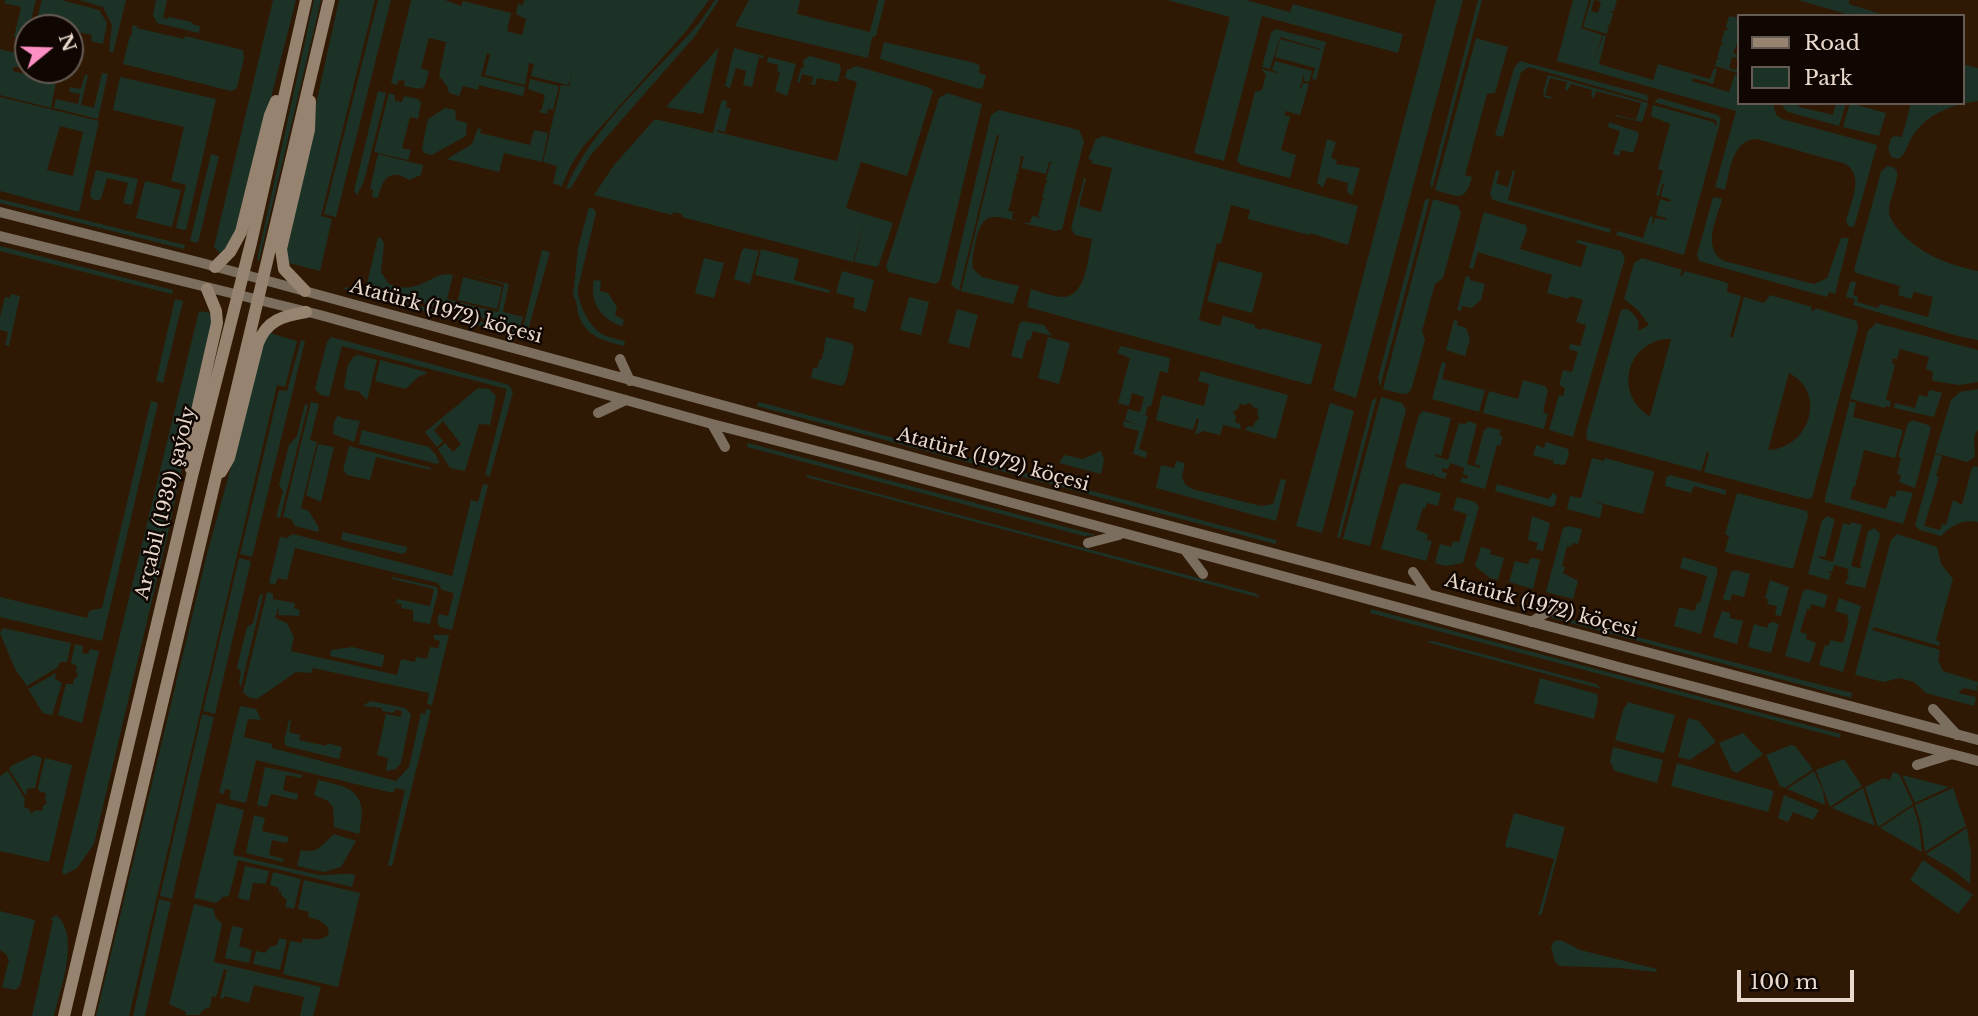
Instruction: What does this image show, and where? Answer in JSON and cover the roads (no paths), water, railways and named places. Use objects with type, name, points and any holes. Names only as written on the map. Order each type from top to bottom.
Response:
[{"type":"main road","name":"Arçabil (1939) şaýoly","points":[[64,1016],[192,476],[251,243],[306,0]]},
{"type":"main road","points":[[88,1016],[329,0]]},
{"type":"main road","points":[[215,267],[230,252],[241,232],[270,115],[289,68]]},
{"type":"main road","points":[[305,291],[284,269],[281,249],[309,130],[312,70]]},
{"type":"main road","name":"Atatürk (1972) köçesi","points":[[0,212],[242,274],[630,381],[1978,740]]},
{"type":"main road","name":"Atatürk (1972) köçesi","points":[[0,236],[306,312],[712,424],[1978,761]]},
{"type":"main road","points":[[192,476],[188,450],[217,323],[216,311],[207,289]]},
{"type":"main road","points":[[215,481],[229,458],[263,331],[279,318],[306,312]]},
{"type":"main road","points":[[620,359],[630,381]]},
{"type":"main road","points":[[598,413],[626,400]]},
{"type":"main road","points":[[712,424],[725,447]]},
{"type":"main road","points":[[1088,543],[1122,534]]},
{"type":"main road","points":[[1185,550],[1203,574]]},
{"type":"main road","points":[[1413,572],[1427,594]]},
{"type":"main road","points":[[1531,622],[1554,608]]},
{"type":"main road","points":[[1933,709],[1957,735]]},
{"type":"main road","points":[[1917,765],[1952,754]]}]
